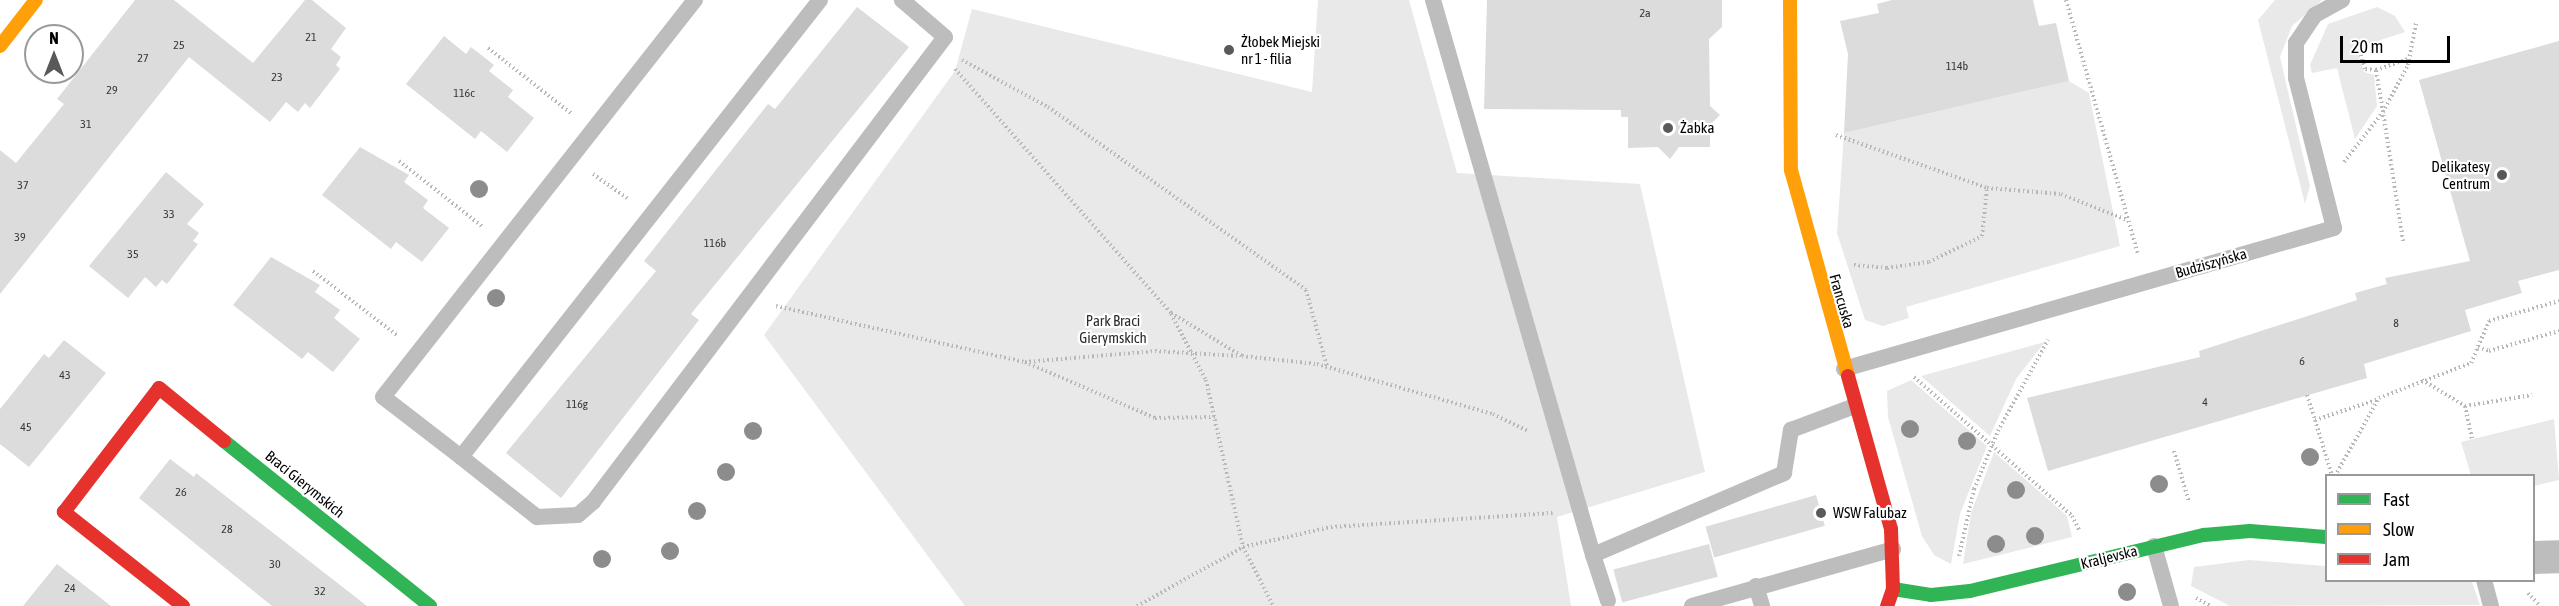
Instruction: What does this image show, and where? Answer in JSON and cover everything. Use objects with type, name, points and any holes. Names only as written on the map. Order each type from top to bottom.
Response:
[{"type":"street","points":[[0,46],[36,0]]},
{"type":"street","name":"Francuska","points":[[1790,0],[1791,170],[1893,549],[1893,589],[1887,606]]},
{"type":"street","name":"Braci Gierymskich","points":[[183,606],[64,512],[159,388],[430,606]]},
{"type":"street","name":"Kraljevska","points":[[1893,589],[1931,595],[1970,591],[2154,546],[2250,531],[2325,537]]},
{"type":"street","points":[[2535,557],[2559,556]]},
{"type":"lane","points":[[695,0],[383,397],[537,517],[578,515],[945,37],[902,0]]},
{"type":"lane","points":[[461,457],[820,0]]},
{"type":"lane","points":[[1433,0],[1608,601]]},
{"type":"lane","name":"Budziszyńska","points":[[1844,369],[2334,228],[2296,78],[2296,43],[2315,15],[2342,0]]},
{"type":"lane","points":[[1593,555],[1784,473],[1791,430],[1855,406]]},
{"type":"lane","points":[[2154,546],[2171,606]]},
{"type":"lane","points":[[1692,606],[1893,549]]},
{"type":"lane","points":[[2485,582],[2491,606]]},
{"type":"lane","points":[[1756,586],[1762,606]]},
{"type":"path","points":[[2066,0],[2127,220],[2147,282]]},
{"type":"path","points":[[2324,188],[2383,112],[2408,59],[2416,23]]},
{"type":"path","points":[[937,47],[1010,138],[1171,313],[1192,353],[1215,417],[1243,547],[1273,606]]},
{"type":"path","points":[[937,47],[1048,107],[1306,290],[1327,367]]},
{"type":"path","points":[[488,48],[592,130]]},
{"type":"path","points":[[2361,55],[2365,69],[2376,70],[2408,59]]},
{"type":"path","points":[[2376,70],[2403,241]]},
{"type":"path","points":[[1836,135],[1987,188],[2061,194],[2127,220]]},
{"type":"path","points":[[571,158],[651,216]]},
{"type":"path","points":[[399,161],[504,243]]},
{"type":"path","points":[[1848,265],[1887,268],[1929,262],[1982,236],[1987,188]]},
{"type":"path","points":[[313,271],[418,352]]},
{"type":"path","points":[[746,299],[1025,362],[1155,418],[1215,417]]},
{"type":"path","points":[[2315,420],[2379,399],[2422,380],[2471,363],[2489,321],[2559,301]]},
{"type":"path","points":[[1171,313],[1242,356]]},
{"type":"path","points":[[2478,347],[2489,351],[2559,331]]},
{"type":"path","points":[[1959,567],[1961,531],[1993,446],[2050,337]]},
{"type":"path","points":[[1025,362],[1192,353],[1242,356],[1327,367],[1493,414],[1564,449]]},
{"type":"path","points":[[1912,374],[2075,522]]},
{"type":"path","points":[[2422,380],[2465,406],[2532,395]]},
{"type":"path","points":[[2307,395],[2333,474]]},
{"type":"path","points":[[2335,474],[2379,399]]},
{"type":"path","points":[[2465,406],[2472,440]]},
{"type":"path","points":[[2174,451],[2189,501]]},
{"type":"path","points":[[1137,606],[1243,547],[1331,527],[1582,512]]},
{"type":"path","points":[[2526,591],[2540,606]]},
{"type":"green space","name":"Park Braci Gierymskich","points":[[1318,0],[1409,0],[1457,173],[1640,184],[1705,472],[1557,517],[1571,606],[965,606],[764,335],[955,71],[972,9],[1312,92]]},
{"type":"green space","points":[[2275,0],[2322,0],[2292,26],[2280,57],[2310,186],[2305,204],[2258,20]]},
{"type":"green space","points":[[2377,7],[2395,16],[2405,32],[2356,48],[2364,72],[2374,75],[2377,106],[2355,139],[2337,68],[2312,73],[2310,65],[2328,24]]},
{"type":"green space","points":[[2069,81],[2089,93],[2120,246],[1906,307],[1909,318],[1883,326],[1865,320],[1837,233],[1844,133]]},
{"type":"green space","points":[[2045,342],[2016,379],[1990,436],[1921,376]]},
{"type":"green space","points":[[1911,380],[1987,446],[1960,514],[1951,564],[1934,555],[1922,536],[1888,417],[1887,391]]},
{"type":"green space","points":[[2554,419],[2559,480],[2535,486],[2535,474],[2471,474],[2461,442]]},
{"type":"green space","points":[[1994,452],[2067,516],[2072,537],[1963,564],[1971,513]]},
{"type":"green space","points":[[2249,560],[2325,566],[2325,582],[2472,582],[2480,605],[2230,606],[2191,586],[2194,567]]},
{"type":"building","points":[[135,0],[174,0],[253,63],[305,0],[312,0],[346,28],[331,49],[341,57],[336,65],[340,69],[310,108],[305,103],[298,112],[286,102],[270,122],[189,57],[0,294],[0,150],[16,163],[64,104],[57,99],[69,84],[84,84],[84,65]]},
{"type":"building","points":[[1487,0],[1722,0],[1722,27],[1709,39],[1710,106],[1720,115],[1710,125],[1710,147],[1679,147],[1670,159],[1658,147],[1628,148],[1628,117],[1621,117],[1621,110],[1484,109]]},
{"type":"building","points":[[1892,0],[2033,0],[2039,26],[2056,23],[2069,81],[1844,133],[1848,54],[1840,21],[1879,13],[1877,4]]},
{"type":"building","points":[[857,7],[909,47],[691,314],[699,320],[561,498],[506,453],[656,271],[644,261],[768,104],[775,109]]},
{"type":"building","points":[[444,36],[466,54],[471,47],[494,65],[489,71],[513,90],[508,97],[534,118],[507,152],[481,131],[475,139],[406,84]]},
{"type":"building","points":[[2559,41],[2559,270],[2518,281],[2522,293],[2465,310],[2471,331],[2364,364],[2367,378],[2048,471],[2027,398],[2200,357],[2199,351],[2357,300],[2355,293],[2387,284],[2385,278],[2470,261],[2419,80]]},
{"type":"building","points":[[360,147],[409,175],[404,182],[428,200],[423,208],[449,228],[422,262],[396,242],[391,249],[322,195]]},
{"type":"building","points":[[166,172],[204,204],[187,224],[199,233],[193,241],[198,244],[167,284],[162,280],[156,287],[145,277],[128,298],[89,266]]},
{"type":"building","points":[[271,257],[320,285],[315,292],[340,310],[334,318],[360,339],[333,372],[308,352],[302,359],[233,305]]},
{"type":"building","points":[[64,340],[106,373],[29,467],[0,444],[0,409],[44,354],[49,358]]},
{"type":"building","points":[[170,459],[194,477],[196,473],[367,606],[272,606],[139,498]]},
{"type":"building","points":[[1816,495],[1825,526],[1714,557],[1705,527]]},
{"type":"building","points":[[1709,544],[1718,577],[1622,602],[1613,570]]},
{"type":"building","points":[[57,564],[111,606],[23,606]]},
{"type":"traffic: fast","points":[[224,441],[430,606]]},
{"type":"traffic: fast","points":[[1893,589],[1931,595],[1970,591],[2204,535],[2250,531],[2325,537]]},
{"type":"traffic: slow","points":[[0,46],[36,0]]},
{"type":"traffic: slow","points":[[1790,0],[1791,170],[1848,376]]},
{"type":"traffic: jam","points":[[1848,376],[1891,529],[1893,589],[1887,606]]},
{"type":"traffic: jam","points":[[183,606],[64,512],[159,388],[224,441]]},
{"type":"place","name":"Żłobek Miejski nr 1 - filia","points":[[1229,50]]},
{"type":"place","name":"Żabka","points":[[1668,128]]},
{"type":"place","name":"Delikatesy Centrum","points":[[2502,175]]},
{"type":"place","name":"WSW Falubaz","points":[[1821,513]]}]
